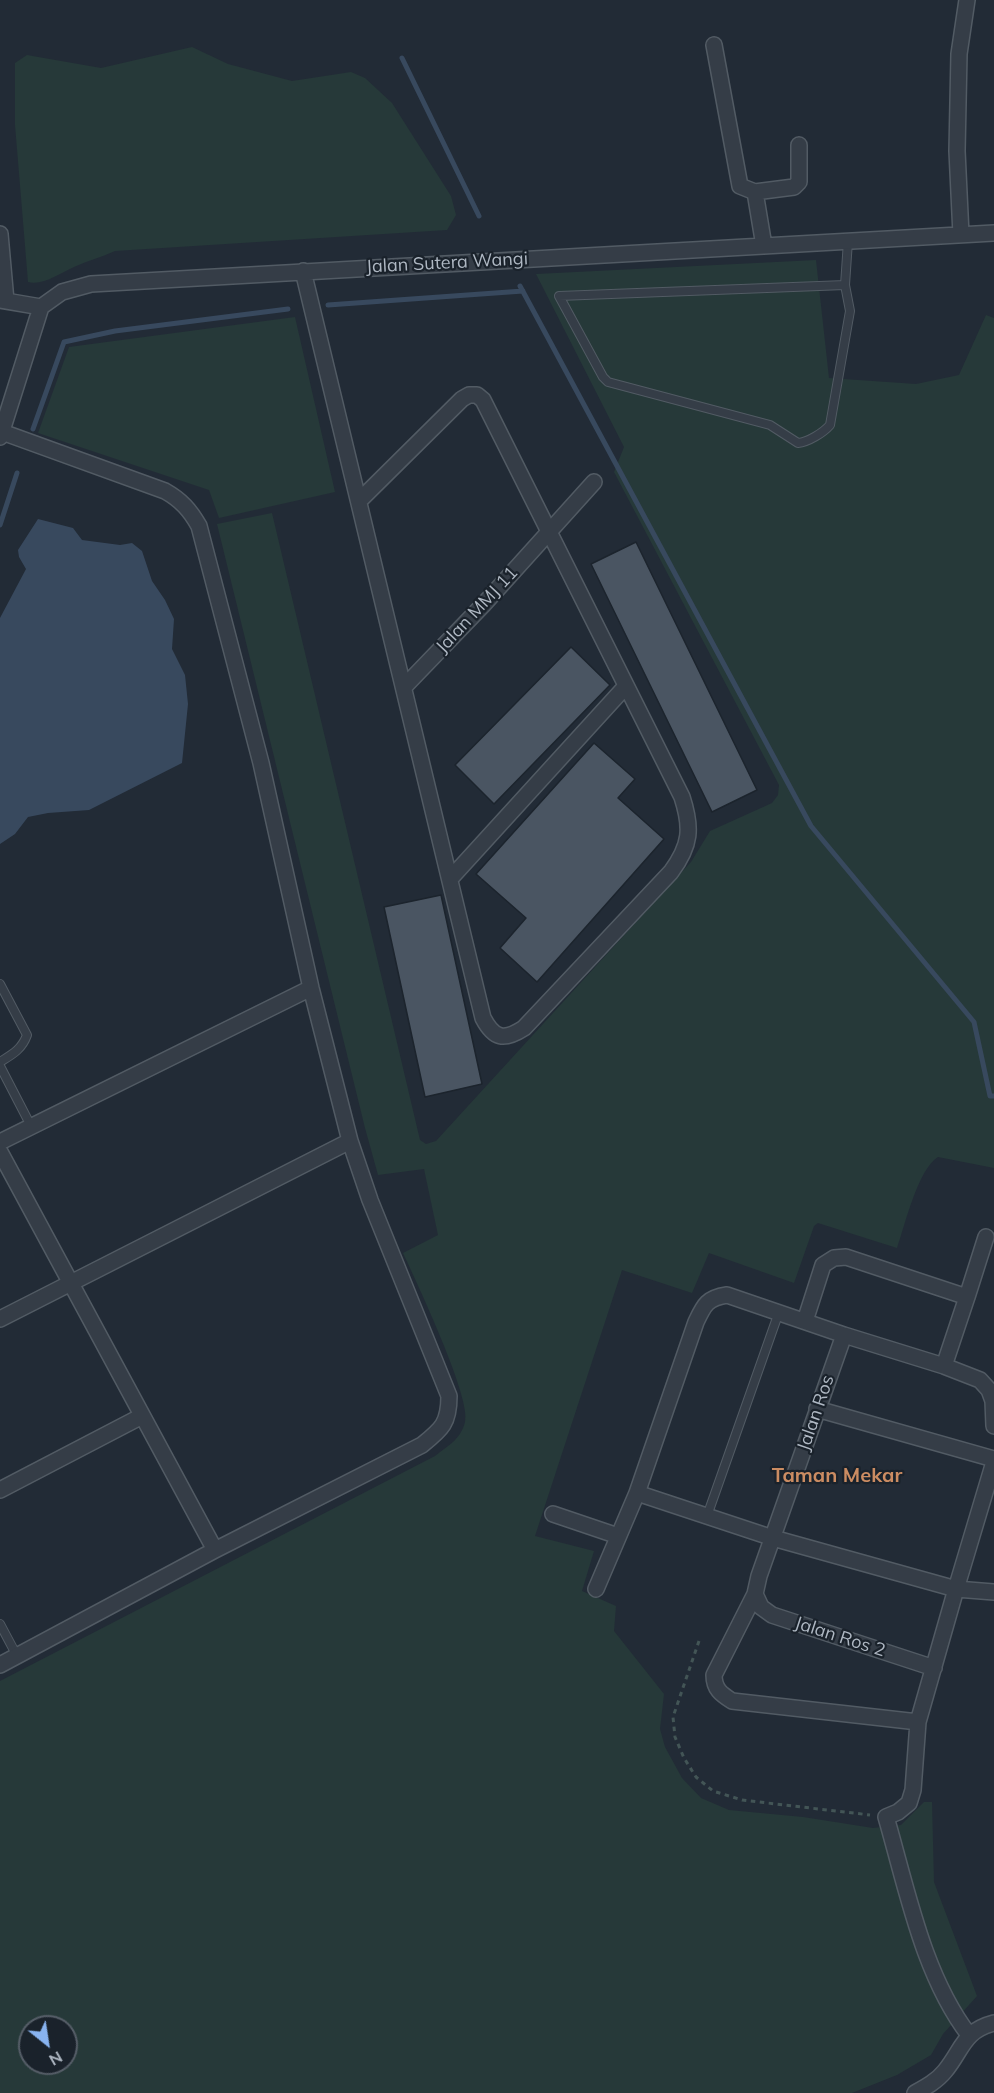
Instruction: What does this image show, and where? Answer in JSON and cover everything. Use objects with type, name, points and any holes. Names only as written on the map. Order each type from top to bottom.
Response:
[{"type":"street","points":[[961,235],[957,151],[959,54],[968,0]]},
{"type":"street","points":[[714,45],[740,186],[755,192],[794,187],[799,182],[799,145]]},
{"type":"street","points":[[755,192],[764,246]]},
{"type":"street","name":"Jalan Sutera Wangi","points":[[41,307],[62,292],[92,284],[994,233]]},
{"type":"street","points":[[0,234],[3,300],[41,307],[1,434],[165,491],[178,498],[195,518],[204,542],[261,763],[311,988],[350,1141],[370,1200],[449,1396],[449,1414],[441,1430],[422,1445],[215,1550],[0,1665]]},
{"type":"street","points":[[303,271],[483,1018],[489,1030],[499,1037],[512,1036],[524,1028],[671,872],[681,858],[689,838],[688,816],[682,797],[483,400],[477,395],[469,395],[462,399],[359,501]]},
{"type":"street","name":"Jalan MMJ 11","points":[[404,687],[484,604],[594,482]]},
{"type":"street","points":[[450,879],[626,686]]},
{"type":"street","points":[[0,1142],[311,988]]},
{"type":"street","points":[[0,1319],[350,1141]]},
{"type":"street","points":[[0,1152],[215,1550]]},
{"type":"street","points":[[945,1366],[986,1237]]},
{"type":"street","points":[[805,1321],[823,1265],[834,1258],[846,1257],[967,1297]]},
{"type":"street","points":[[596,1589],[637,1493],[696,1323],[704,1305],[715,1297],[727,1295],[844,1335],[945,1366],[980,1380],[989,1390],[993,1401],[994,1426]]},
{"type":"street","name":"Jalan Ros","points":[[844,1335],[759,1576],[755,1594],[714,1675],[714,1683],[719,1692],[732,1701],[918,1722]]},
{"type":"street","points":[[817,1409],[994,1460],[918,1722],[913,1790],[909,1803],[898,1812],[886,1817],[933,1973],[956,2018],[969,2035]]},
{"type":"street","points":[[0,1490],[142,1416]]},
{"type":"street","points":[[637,1493],[773,1538],[956,1590],[994,1592]]},
{"type":"street","points":[[553,1514],[618,1536]]},
{"type":"street","name":"Jalan Ros 2","points":[[755,1594],[761,1607],[772,1615],[934,1668]]},
{"type":"street","points":[[915,2093],[944,2073],[969,2035],[981,2027],[994,2023]]},
{"type":"lane","points":[[845,285],[559,296],[603,377],[608,382],[770,425],[798,443],[802,443],[826,430],[830,425],[850,311],[845,285],[848,241]]},
{"type":"lane","points":[[0,984],[27,1035],[24,1044],[0,1064],[31,1126]]},
{"type":"lane","points":[[707,1516],[779,1312]]},
{"type":"lane","points":[[0,1624],[17,1656]]},
{"type":"path","points":[[699,1641],[673,1717],[675,1737],[696,1777],[713,1791],[742,1800],[886,1817]]},
{"type":"shaded area","points":[[192,47],[228,64],[292,81],[351,72],[365,78],[392,103],[451,196],[456,215],[447,230],[115,251],[45,281],[28,282],[15,125],[15,63],[27,55],[101,68]]},
{"type":"shaded area","points":[[816,260],[829,378],[916,384],[959,375],[986,315],[994,318],[994,1168],[938,1157],[931,1163],[918,1185],[897,1248],[818,1223],[814,1226],[794,1283],[709,1253],[692,1293],[622,1270],[535,1536],[594,1551],[582,1591],[616,1606],[614,1631],[664,1694],[660,1729],[665,1747],[682,1778],[701,1798],[729,1810],[803,1817],[873,1828],[901,1825],[924,1802],[932,1802],[934,1882],[977,1996],[943,2034],[931,2055],[897,2075],[852,2093],[0,2093],[0,1681],[435,1456],[457,1438],[465,1422],[465,1409],[452,1366],[403,1253],[438,1235],[424,1169],[378,1175],[217,524],[272,513],[420,1140],[426,1144],[436,1141],[691,862],[710,831],[772,803],[778,795],[779,785],[614,472],[624,447],[536,274]]},
{"type":"shaded area","points":[[295,317],[335,492],[219,518],[209,490],[38,433],[69,347]]},
{"type":"water","points":[[38,519],[73,528],[82,540],[120,545],[132,543],[142,551],[152,581],[174,619],[172,649],[185,675],[188,704],[182,763],[89,810],[28,817],[15,834],[0,844],[0,618],[26,569],[18,550]]},
{"type":"building","points":[[636,542],[757,790],[712,812],[591,564]]},
{"type":"building","points":[[571,647],[610,685],[494,804],[455,765]]},
{"type":"building","points":[[594,743],[635,779],[618,798],[664,839],[537,982],[500,948],[526,918],[476,874]]},
{"type":"building","points":[[441,895],[482,1084],[425,1097],[384,907]]},
{"type":"waterway","points":[[402,58],[479,216]]},
{"type":"waterway","points":[[520,286],[811,826],[974,1022],[990,1096],[994,1096]]},
{"type":"waterway","points":[[328,305],[523,291]]},
{"type":"waterway","points":[[33,429],[64,342],[115,331],[288,309]]},
{"type":"waterway","points":[[0,525],[17,473]]},
{"type":"district","name":"Taman Mekar","points":[[837,1476]]}]
